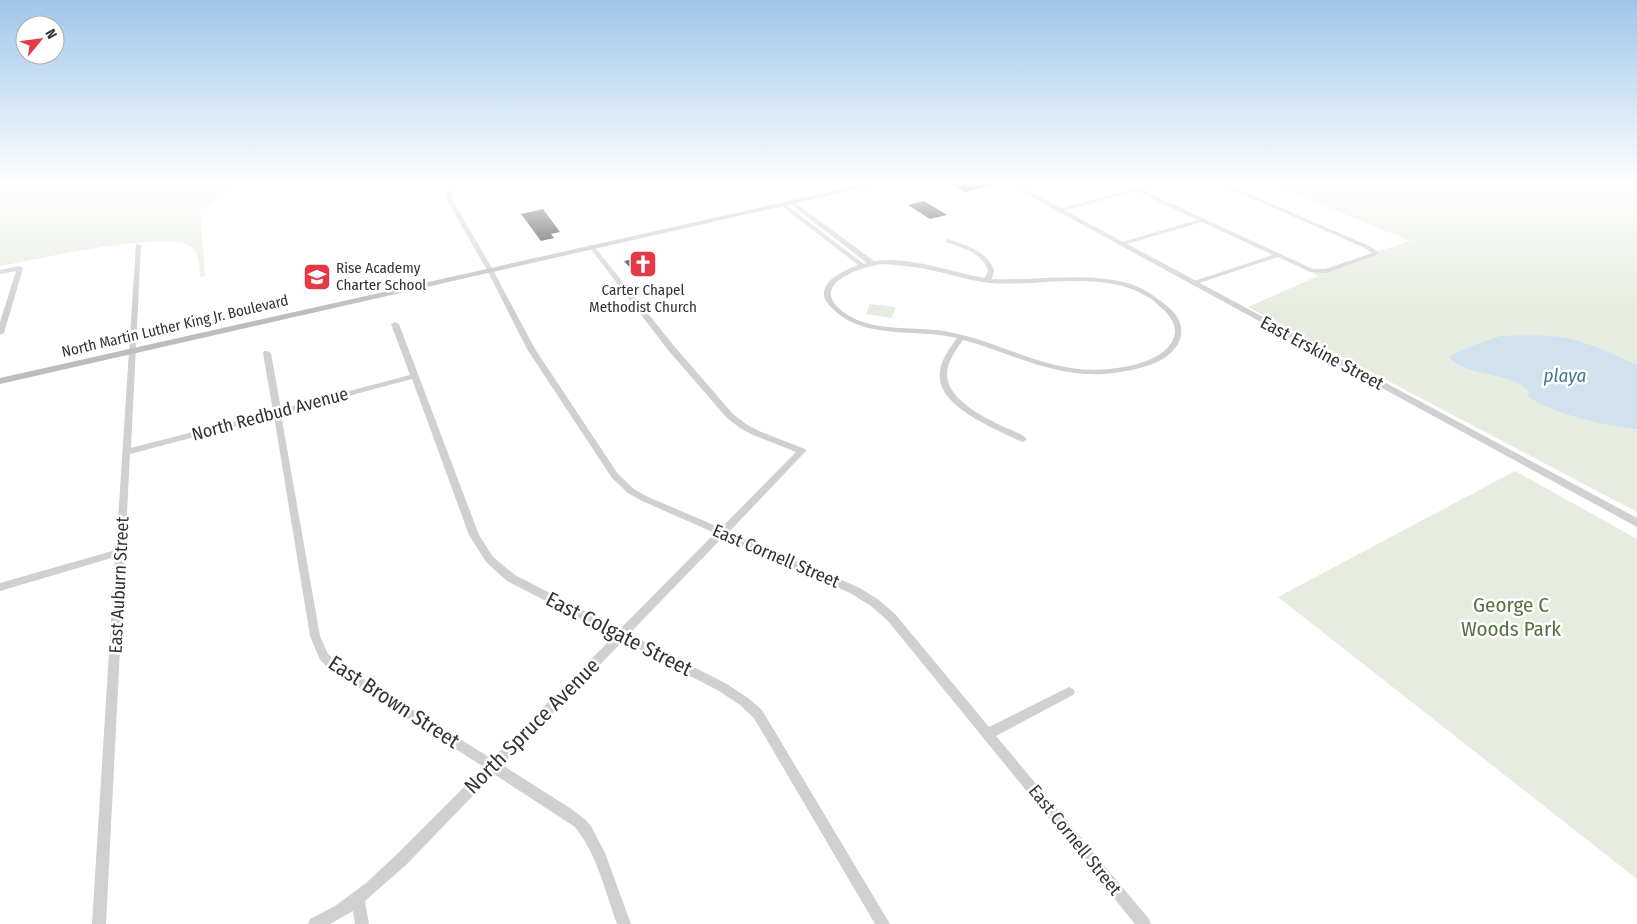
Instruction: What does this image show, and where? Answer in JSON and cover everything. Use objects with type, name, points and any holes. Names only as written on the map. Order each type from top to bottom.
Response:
[{"type":"main road","name":"North Martin Luther King Jr. Boulevard","points":[[0,381],[689,225]]},
{"type":"street","name":"East Cornell Street","points":[[464,225],[531,349],[615,476],[631,491],[645,499],[854,590],[875,603],[892,618],[1144,924]]},
{"type":"street","points":[[813,225],[862,266]]},
{"type":"street","points":[[818,225],[872,263]]},
{"type":"street","name":"East Erskine Street","points":[[1086,225],[1637,523]]},
{"type":"street","points":[[1121,244],[1185,225]]},
{"type":"street","points":[[1213,225],[1276,256],[1317,272],[1327,271],[1372,255],[1375,252],[1314,225]]},
{"type":"street","points":[[948,242],[972,251],[986,260],[991,270],[988,280]]},
{"type":"street","name":"East Auburn Street","points":[[100,924],[138,245]]},
{"type":"street","name":"North Spruce Avenue","points":[[315,924],[358,900],[401,860],[802,451],[756,434],[730,416],[671,348],[592,247]]},
{"type":"street","points":[[1193,283],[1276,256]]},
{"type":"street","points":[[872,263],[915,264],[957,275],[988,280],[1022,283],[1083,279],[1129,286],[1149,295],[1165,307],[1177,325],[1178,337],[1166,354],[1150,362],[1121,370],[1098,371],[1072,370],[1040,364],[1000,348],[961,337],[929,331],[871,326],[838,311],[829,299],[830,286],[842,274],[872,263]]},
{"type":"street","points":[[0,272],[20,268],[0,334]]},
{"type":"street","name":"East Colgate Street","points":[[395,324],[474,535],[487,559],[511,578],[717,684],[739,696],[750,706],[758,714],[883,924]]},
{"type":"street","points":[[961,337],[944,366],[943,380],[947,393],[964,407],[1023,440]]},
{"type":"street","name":"East Brown Street","points":[[267,353],[315,636],[324,657],[334,666],[581,824],[590,836],[597,852],[624,924]]},
{"type":"street","name":"North Redbud Avenue","points":[[126,452],[414,376]]},
{"type":"street","points":[[0,587],[120,552]]},
{"type":"street","points":[[988,734],[1068,692]]},
{"type":"street","points":[[358,900],[362,924]]},
{"type":"green space","points":[[0,225],[201,225],[205,276],[200,277],[196,252],[190,246],[176,242],[127,244],[0,266]]},
{"type":"green space","points":[[1372,225],[1637,225],[1637,512],[1248,307],[1318,276],[1312,273],[1410,241]]},
{"type":"green space","points":[[870,304],[896,307],[892,318],[866,314]]},
{"type":"green space","name":"George C Woods Park","points":[[1515,471],[1637,539],[1637,879],[1278,597]]},
{"type":"water","name":"playa","points":[[1538,335],[1566,338],[1607,351],[1637,365],[1637,429],[1596,422],[1550,408],[1528,396],[1529,391],[1520,384],[1466,368],[1457,364],[1449,357],[1482,342],[1501,336]]},
{"type":"building","points":[[529,225],[555,225],[560,232],[551,234],[554,238],[541,241]]},
{"type":"building","name":"Carter Chapel Methodist Church","points":[[638,258],[648,269],[634,272],[624,261]]},
{"type":"place","name":"Carter Chapel Methodist Church","points":[[643,264]]},
{"type":"place","name":"Rise Academy Charter School","points":[[317,277]]}]
